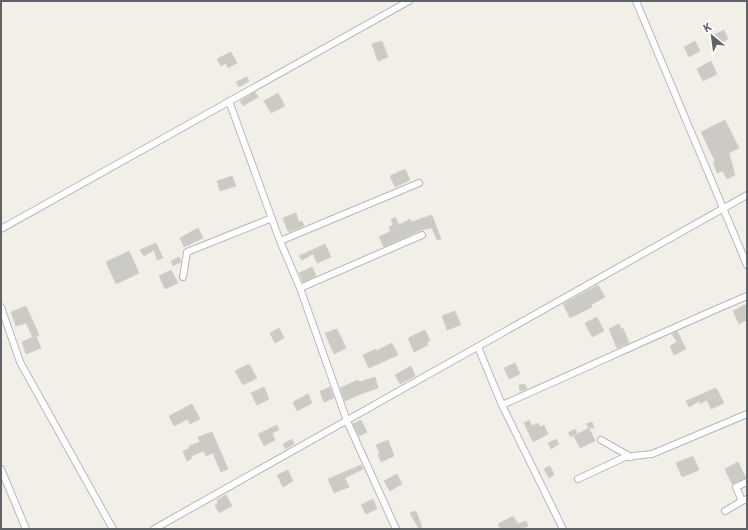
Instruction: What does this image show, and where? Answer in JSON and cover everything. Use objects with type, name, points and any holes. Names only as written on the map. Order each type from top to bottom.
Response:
[{"type":"street","points":[[1,229],[409,1]]},
{"type":"street","points":[[636,1],[722,209],[747,265]]},
{"type":"street","points":[[229,101],[280,241],[300,288],[347,421],[396,529]]},
{"type":"street","points":[[280,241],[419,183]]},
{"type":"street","points":[[154,529],[747,195]]},
{"type":"street","points":[[184,277],[187,252],[272,218]]},
{"type":"street","points":[[300,288],[422,235]]},
{"type":"street","points":[[502,405],[600,363],[677,326],[747,296]]},
{"type":"street","points":[[1,307],[20,362],[113,529]]},
{"type":"street","points":[[478,347],[502,405],[563,529]]},
{"type":"street","points":[[578,479],[625,457],[652,454],[747,414]]},
{"type":"street","points":[[601,440],[631,457]]},
{"type":"street","points":[[1,469],[26,529]]},
{"type":"street","points":[[725,511],[744,500],[736,487],[747,482]]},
{"type":"building","points":[[724,30],[728,39],[715,46],[710,37]]},
{"type":"building","points":[[382,41],[388,57],[378,61],[372,44]]},
{"type":"building","points":[[695,41],[700,51],[689,57],[684,47]]},
{"type":"building","points":[[231,52],[237,63],[228,68],[226,63],[221,66],[217,59]]},
{"type":"building","points":[[711,61],[717,74],[703,81],[697,69]]},
{"type":"building","points":[[247,77],[249,81],[239,87],[236,82]]},
{"type":"building","points":[[255,92],[258,97],[243,106],[240,101]]},
{"type":"building","points":[[278,93],[285,106],[271,113],[264,101]]},
{"type":"building","points":[[725,120],[739,148],[729,153],[735,175],[727,179],[723,171],[717,173],[713,162],[715,161],[701,132]]},
{"type":"building","points":[[405,169],[410,180],[395,187],[390,176]]},
{"type":"building","points":[[232,176],[236,186],[220,191],[217,181]]},
{"type":"building","points":[[296,213],[299,222],[302,221],[304,226],[288,232],[283,218]]},
{"type":"building","points":[[432,215],[441,239],[437,240],[432,228],[421,230],[384,247],[379,237],[391,231],[389,227],[393,225],[391,220],[395,217],[399,225],[410,219],[411,222]]},
{"type":"building","points":[[198,228],[203,238],[184,247],[180,238]]},
{"type":"building","points":[[156,243],[163,258],[157,260],[154,250],[144,256],[140,250]]},
{"type":"building","points":[[325,244],[331,257],[317,263],[313,254],[302,260],[299,256]]},
{"type":"building","points":[[129,251],[139,273],[116,284],[106,262]]},
{"type":"building","points":[[179,257],[181,262],[173,266],[171,261]]},
{"type":"building","points":[[312,267],[316,276],[303,282],[299,273]]},
{"type":"building","points":[[171,270],[178,283],[165,289],[159,276]]},
{"type":"building","points":[[598,285],[605,297],[591,305],[592,307],[570,318],[563,304]]},
{"type":"building","points":[[747,304],[747,320],[739,324],[733,311]]},
{"type":"building","points":[[26,306],[39,335],[33,338],[26,323],[16,326],[11,312]]},
{"type":"building","points":[[455,311],[461,325],[447,330],[442,316]]},
{"type":"building","points":[[597,317],[604,331],[592,337],[585,323]]},
{"type":"building","points":[[619,324],[621,329],[623,328],[629,343],[617,348],[609,329]]},
{"type":"building","points":[[279,328],[284,338],[275,343],[270,333]]},
{"type":"building","points":[[337,329],[346,348],[334,354],[325,333]]},
{"type":"building","points":[[425,330],[430,341],[427,342],[428,345],[414,352],[408,338]]},
{"type":"building","points":[[677,331],[686,349],[674,355],[670,346],[677,342],[672,334]]},
{"type":"building","points":[[36,336],[41,348],[26,354],[22,342]]},
{"type":"building","points":[[392,343],[398,355],[369,368],[363,355],[376,349],[376,351]]},
{"type":"building","points":[[515,363],[520,374],[509,379],[504,368]]},
{"type":"building","points":[[249,364],[257,378],[243,385],[235,371]]},
{"type":"building","points":[[411,366],[415,376],[400,384],[395,375]]},
{"type":"building","points":[[375,377],[378,388],[345,401],[340,388],[358,380],[360,382]]},
{"type":"building","points":[[525,384],[527,389],[520,391],[519,385]]},
{"type":"building","points":[[264,387],[269,399],[257,405],[251,393]]},
{"type":"building","points":[[330,387],[334,398],[324,402],[320,391]]},
{"type":"building","points":[[716,388],[724,403],[711,409],[707,400],[700,404],[699,401],[689,407],[686,401]]},
{"type":"building","points":[[308,394],[312,403],[297,411],[293,402]]},
{"type":"building","points":[[192,404],[200,419],[190,424],[188,419],[174,426],[169,416]]},
{"type":"building","points":[[361,420],[367,432],[359,436],[353,424]]},
{"type":"building","points":[[529,420],[532,426],[538,423],[540,427],[544,425],[548,434],[533,442],[524,423]]},
{"type":"building","points":[[592,422],[594,428],[589,428],[586,424]]},
{"type":"building","points":[[277,425],[279,430],[272,433],[275,440],[264,446],[258,434]]},
{"type":"building","points":[[589,428],[595,441],[580,448],[574,436]]},
{"type":"building","points":[[575,429],[577,433],[571,437],[568,433]]},
{"type":"building","points":[[212,432],[228,469],[221,472],[213,453],[206,456],[204,451],[191,456],[192,458],[187,461],[183,451],[190,448],[189,446],[200,442],[198,437]]},
{"type":"building","points":[[292,439],[294,444],[285,449],[283,444]]},
{"type":"building","points":[[556,439],[559,444],[551,449],[548,443]]},
{"type":"building","points":[[388,440],[394,456],[381,462],[378,455],[380,454],[376,445]]},
{"type":"building","points":[[693,456],[699,470],[682,477],[676,463]]},
{"type":"building","points":[[738,462],[746,478],[732,484],[725,469]]},
{"type":"building","points":[[361,465],[363,469],[345,478],[349,487],[334,493],[328,479]]},
{"type":"building","points":[[550,466],[554,475],[549,478],[544,469]]},
{"type":"building","points":[[288,470],[293,481],[283,487],[277,475]]},
{"type":"building","points":[[397,474],[402,484],[390,491],[384,481]]},
{"type":"building","points":[[226,495],[232,506],[219,513],[215,505],[218,503],[217,500]]},
{"type":"building","points":[[373,499],[377,509],[366,514],[361,505]]},
{"type":"building","points":[[416,511],[422,527],[419,529],[410,513]]},
{"type":"building","points":[[513,516],[518,524],[526,521],[528,526],[521,529],[501,529],[498,524]]}]
